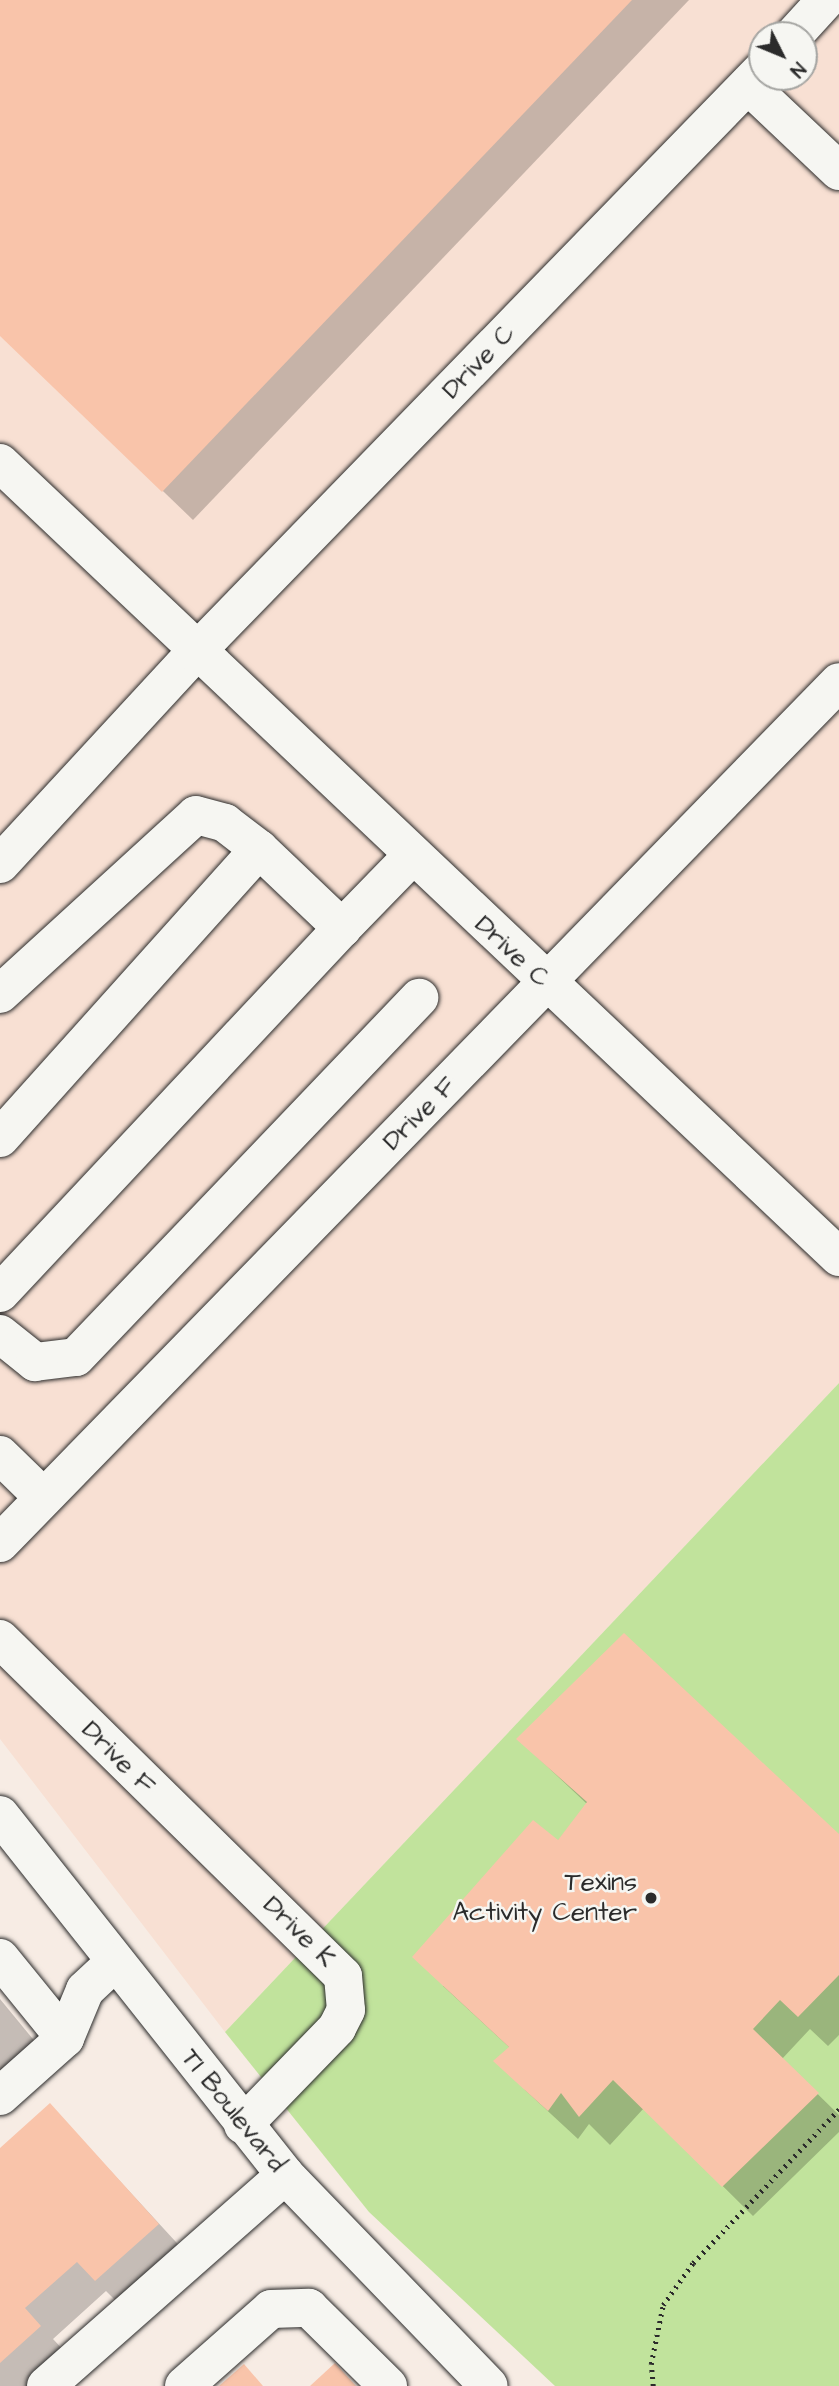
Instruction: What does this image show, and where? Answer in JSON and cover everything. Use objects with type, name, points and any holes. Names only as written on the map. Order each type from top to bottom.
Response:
[{"type":"street","points":[[806,21],[826,0]]},
{"type":"street","name":"Drive C","points":[[0,864],[195,653],[748,84]]},
{"type":"street","points":[[768,91],[839,171]]},
{"type":"street","name":"Drive C","points":[[0,463],[195,653],[834,1253]]},
{"type":"street","name":"Drive F","points":[[0,1544],[839,682]]},
{"type":"street","points":[[0,994],[195,815],[225,823],[259,849],[342,928]]},
{"type":"street","points":[[0,1138],[259,849]]},
{"type":"street","points":[[0,1293],[411,857]]},
{"type":"street","points":[[0,1334],[35,1362],[76,1357],[419,998]]},
{"type":"street","points":[[0,1455],[43,1497]]},
{"type":"street","name":"Drive F","points":[[0,1639],[239,1874]]},
{"type":"street","name":"TI Boulevard","points":[[0,1815],[114,1963],[285,2175],[489,2386]]},
{"type":"street","name":"Drive K","points":[[239,1874],[331,1959],[344,1976],[345,2010],[338,2028],[243,2125]]},
{"type":"street","points":[[0,1958],[65,2038]]},
{"type":"street","points":[[0,2096],[65,2038],[85,1990],[114,1963]]},
{"type":"street","points":[[46,2386],[285,2175]]},
{"type":"street","points":[[184,2386],[271,2309],[309,2308],[388,2386]]},
{"type":"path","points":[[653,2386],[651,2364],[663,2305],[693,2263],[839,2109]]},
{"type":"shaded area","points":[[0,0],[839,0],[839,1383],[225,2032],[0,1739]]},
{"type":"green space","points":[[839,1383],[839,2386],[555,2386],[369,2212],[225,2032]]},
{"type":"building","points":[[0,0],[632,0],[162,492],[0,336]]},
{"type":"building","name":"Texins Activity Center","points":[[624,1633],[839,1834],[839,1975],[798,2017],[780,2000],[753,2029],[819,2093],[722,2187],[613,2080],[579,2117],[561,2093],[548,2111],[493,2061],[509,2047],[412,1957],[533,1820],[558,1840],[587,1802],[516,1739]]},
{"type":"building","points":[[50,2103],[159,2224],[95,2281],[77,2262],[25,2308],[41,2326],[0,2363],[0,2148]]},
{"type":"building","points":[[335,2363],[356,2386],[310,2386]]},
{"type":"building","points":[[244,2364],[263,2386],[219,2386]]},
{"type":"place","name":"Texins Activity Center","points":[[651,1898]]}]
